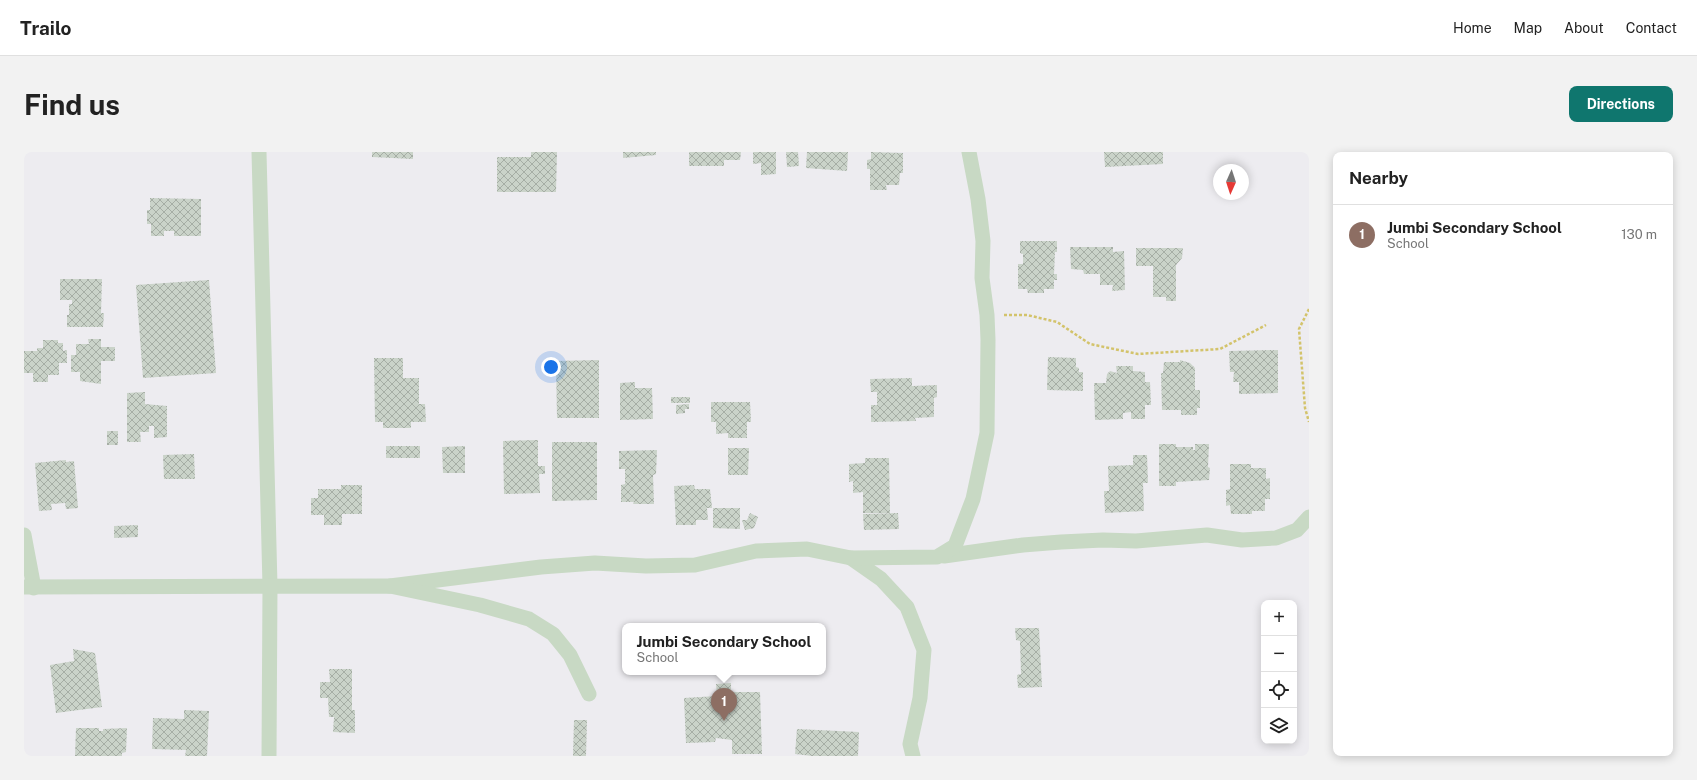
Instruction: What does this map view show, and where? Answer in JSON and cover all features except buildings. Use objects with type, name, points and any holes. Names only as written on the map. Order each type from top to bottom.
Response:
[{"type":"street","points":[[259,152],[270,586],[269,756]]},
{"type":"street","points":[[937,557],[955,546],[958,539],[973,499],[985,440],[988,398],[987,315],[982,278],[983,241],[980,213],[969,152]]},
{"type":"street","points":[[24,535],[29,588],[390,586],[541,567],[594,563],[646,566],[695,565],[756,551],[807,549],[851,558],[937,557],[1024,545],[1068,542],[1136,541],[1207,535],[1242,540],[1276,538],[1297,530],[1309,517]]},
{"type":"street","points":[[851,558],[880,579],[908,607],[924,650],[920,698],[910,744],[913,756]]},
{"type":"street","points":[[390,586],[480,605],[529,618],[553,634],[570,655],[589,694]]},
{"type":"path","points":[[1309,308],[1299,329],[1305,408],[1309,422]]},
{"type":"path","points":[[987,315],[1027,315],[1057,322],[1090,344],[1138,354],[1220,349],[1266,325]]},
{"type":"place","name":"Jumbi Secondary School","points":[[724,721]]}]
